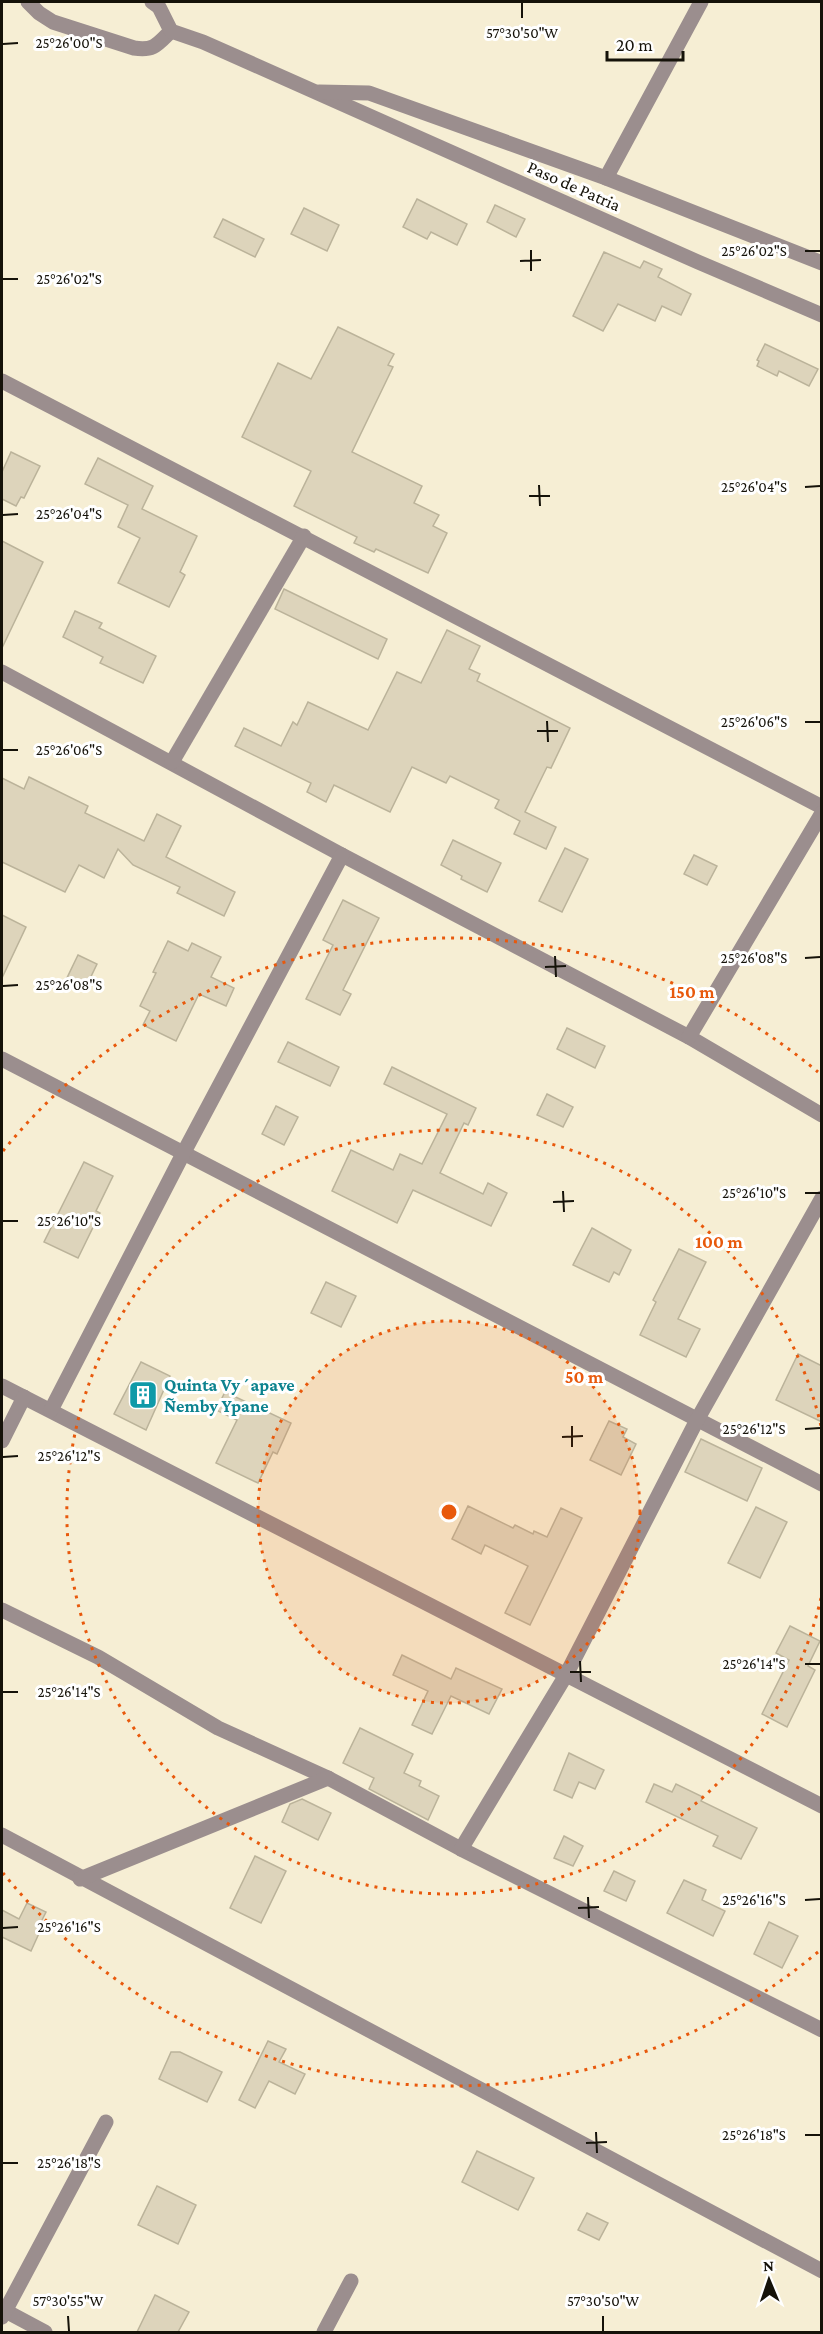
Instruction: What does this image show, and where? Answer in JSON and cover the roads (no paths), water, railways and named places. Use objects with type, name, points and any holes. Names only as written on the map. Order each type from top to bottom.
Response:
[{"type":"street","points":[[28,2],[53,22],[145,50],[155,47],[171,31],[159,7],[152,2]]},
{"type":"street","points":[[606,178],[701,2]]},
{"type":"street","name":"Paso de Patria","points":[[171,31],[203,42],[311,92],[822,315]]},
{"type":"street","name":"Paso de Patria","points":[[311,92],[369,93],[606,178],[822,263]]},
{"type":"street","points":[[2,381],[822,807]]},
{"type":"street","points":[[172,762],[304,536]]},
{"type":"street","points":[[2,672],[342,855],[688,1037],[822,1115]]},
{"type":"street","points":[[688,1037],[822,813]]},
{"type":"street","points":[[51,1410],[184,1152],[342,855]]},
{"type":"street","points":[[2,1059],[822,1484]]},
{"type":"street","points":[[461,1849],[566,1675],[696,1420],[822,1198]]},
{"type":"street","points":[[2,1386],[822,1806]]},
{"type":"street","points":[[2,1441],[24,1397]]},
{"type":"street","points":[[2,1610],[98,1657],[218,1728],[328,1778],[461,1849],[822,2030]]},
{"type":"street","points":[[80,1879],[328,1778]]},
{"type":"street","points":[[2,1835],[80,1879],[822,2271]]},
{"type":"street","points":[[45,2332],[3,2312],[106,2122]]},
{"type":"street","points":[[324,2332],[351,2281]]},
{"type":"place","name":"Quinta Vy´apave Ñemby Ypane","points":[[143,1395]]}]
